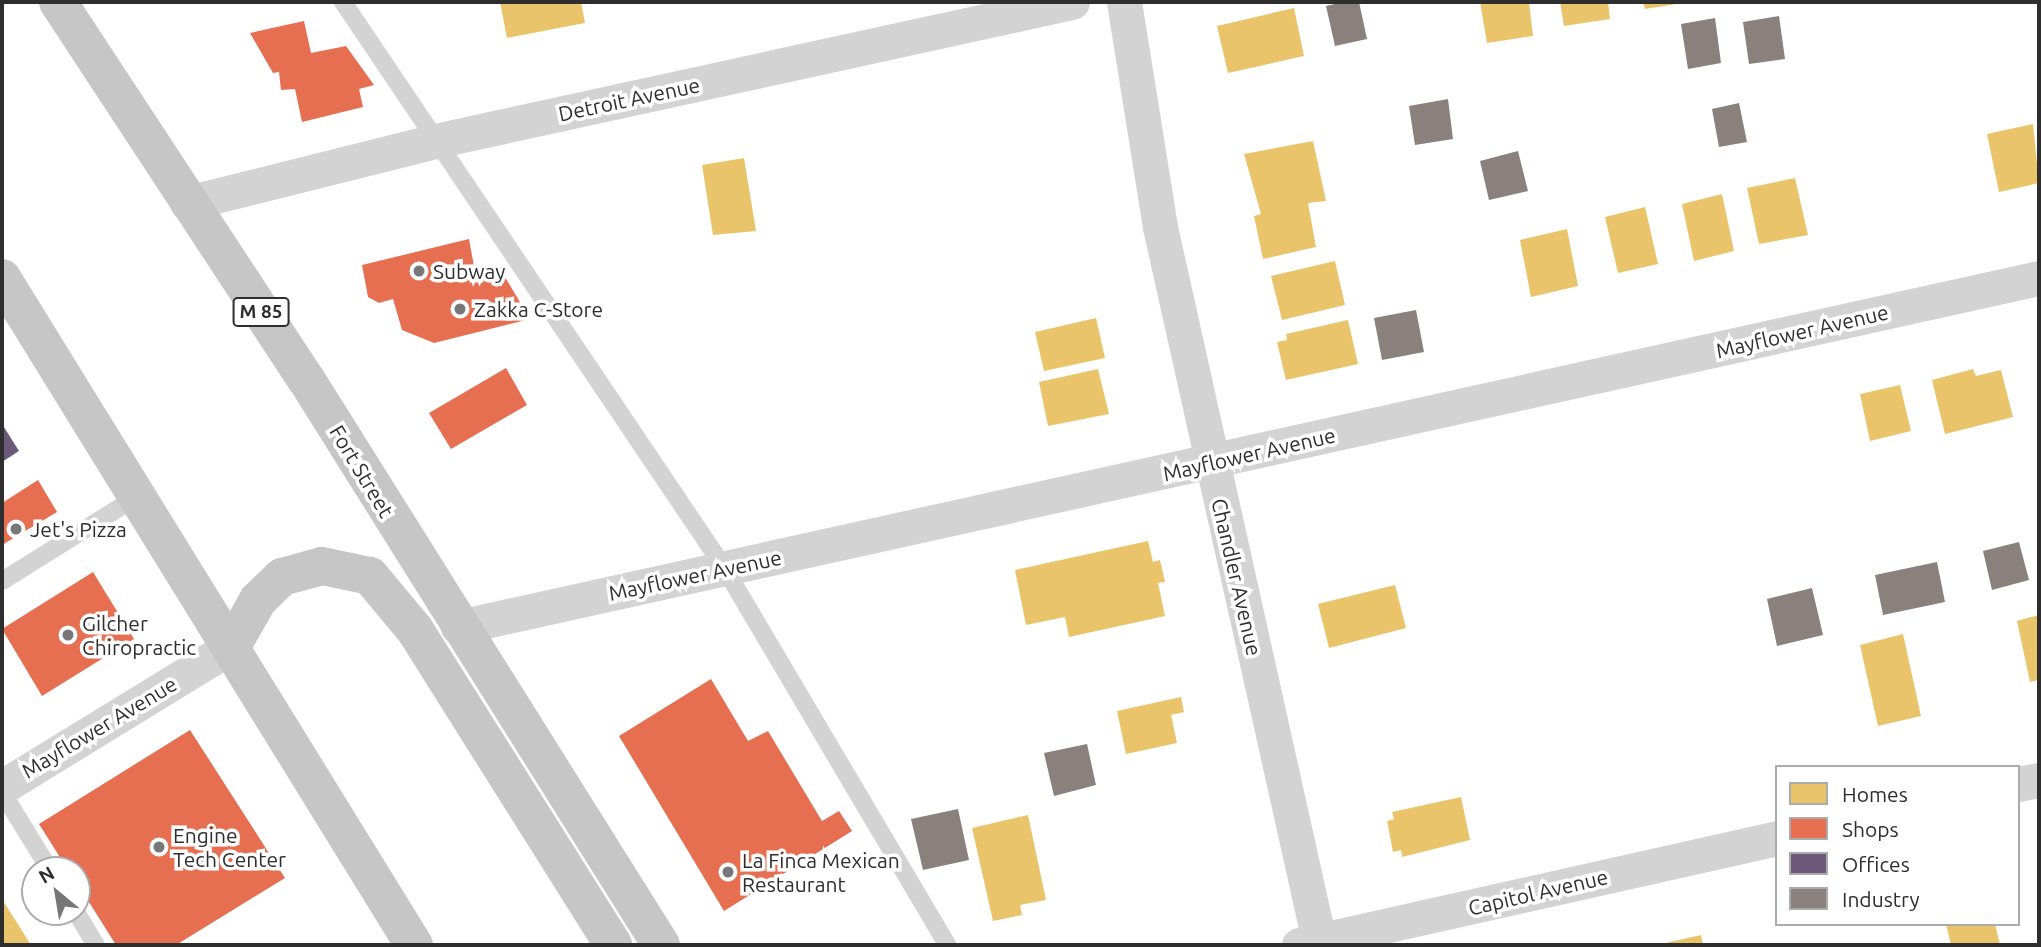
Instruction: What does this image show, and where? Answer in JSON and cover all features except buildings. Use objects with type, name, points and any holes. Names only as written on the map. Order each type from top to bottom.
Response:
[{"type":"main road","name":"Fort Street","points":[[58,2],[187,203],[306,379],[458,626],[661,945]]},
{"type":"main road","points":[[2,278],[232,646],[414,945]]},
{"type":"main road","points":[[232,646],[258,600],[282,577],[322,566],[349,568],[370,576],[415,630],[612,945]]},
{"type":"street","name":"Detroit Avenue","points":[[187,203],[435,141],[1072,2]]},
{"type":"street","name":"Chandler Avenue","points":[[1124,2],[1160,227],[1313,944]]},
{"type":"street","name":"Mayflower Avenue","points":[[458,626],[1212,463],[2039,278]]},
{"type":"street","name":"Mayflower Avenue","points":[[2,789],[232,646]]},
{"type":"street","points":[[2020,784],[2039,780]]},
{"type":"street","name":"Capitol Avenue","points":[[1313,944],[1775,838]]},
{"type":"lane","points":[[344,2],[725,569],[947,945]]},
{"type":"lane","points":[[2,581],[138,496]]},
{"type":"lane","points":[[2,789],[42,856]]},
{"type":"lane","points":[[84,926],[96,945]]},
{"type":"place","name":"Subway","points":[[419,271]]},
{"type":"place","name":"Zakka C-Store","points":[[460,309]]},
{"type":"place","name":"Jet's Pizza","points":[[16,529]]},
{"type":"place","name":"Gilcher Chiropractic","points":[[68,635]]},
{"type":"place","name":"Engine Tech Center","points":[[159,847]]},
{"type":"place","name":"La Finca Mexican Restaurant","points":[[728,872]]}]
